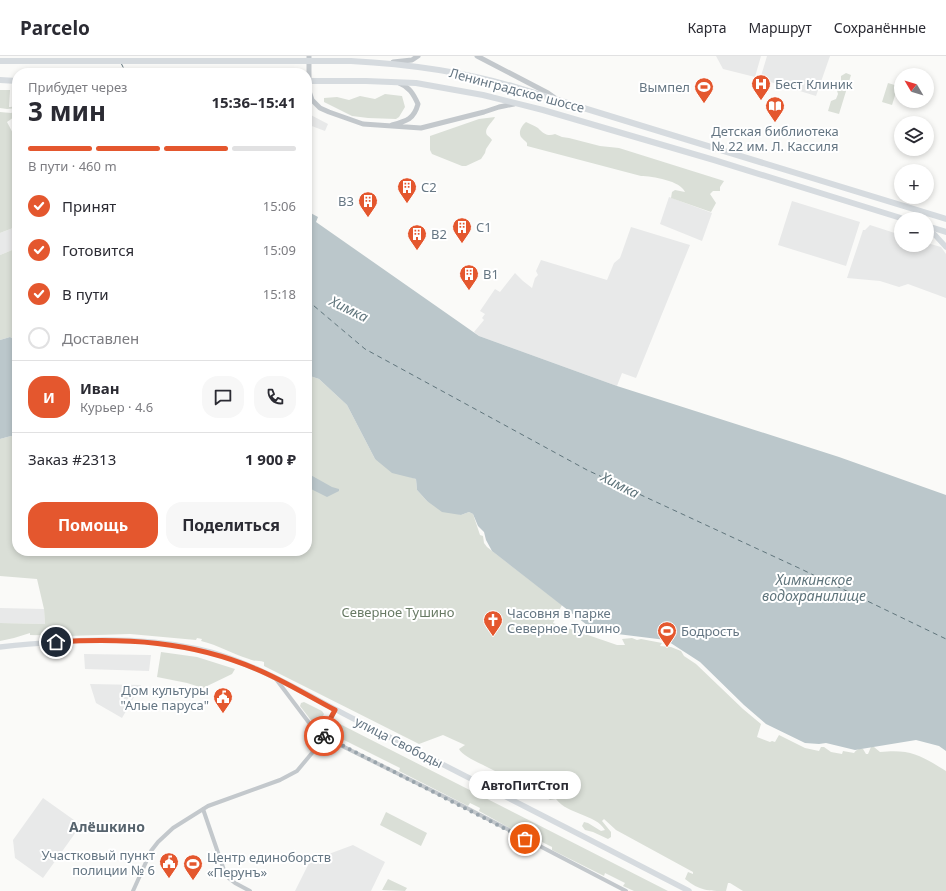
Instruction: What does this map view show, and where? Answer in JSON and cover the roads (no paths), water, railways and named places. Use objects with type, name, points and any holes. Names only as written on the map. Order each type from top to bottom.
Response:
[{"type":"main road","name":"Ленинградское шоссе","points":[[0,60],[314,61],[388,63],[456,72],[494,81],[946,219]]},
{"type":"main road","points":[[0,80],[12,81]]},
{"type":"main road","name":"Ленинградское шоссе","points":[[312,81],[416,83],[453,88],[519,104],[714,160],[894,216]]},
{"type":"main road","points":[[934,229],[946,232]]},
{"type":"main road","points":[[934,234],[946,247]]},
{"type":"main road","name":"улица Свободы","points":[[0,647],[89,640],[116,640],[160,644],[200,650],[220,656],[274,677],[335,710],[689,891]]},
{"type":"street","points":[[309,56],[309,68]]},
{"type":"street","points":[[388,63],[412,60],[418,56]]},
{"type":"street","points":[[477,56],[548,93],[560,101]]},
{"type":"street","points":[[387,126],[410,119],[414,115],[418,104],[413,93],[408,88],[395,82]]},
{"type":"street","points":[[312,100],[315,104],[329,112],[363,124],[421,128],[436,126],[499,107],[519,104]]},
{"type":"street","points":[[274,677],[313,728],[326,738],[461,805],[626,891]]},
{"type":"street","points":[[133,891],[147,859],[156,845],[173,828],[203,809],[294,774],[305,762],[335,710]]},
{"type":"street","points":[[203,809],[226,876],[235,884],[250,891]]},
{"type":"water","name":"Химкинское водохранилище","points":[[312,214],[318,217],[316,222],[479,336],[617,386],[839,457],[946,495],[946,751],[939,746],[916,740],[855,750],[826,743],[805,743],[766,724],[744,705],[700,662],[666,640],[601,632],[587,625],[492,551],[486,540],[484,532],[478,526],[473,514],[469,512],[461,515],[442,512],[427,501],[417,490],[416,479],[392,473],[375,459],[347,405],[319,379],[312,377]]},
{"type":"water","points":[[10,337],[12,338],[12,436],[0,439],[0,340]]},
{"type":"water","points":[[312,476],[332,487],[339,489],[339,491],[327,497],[312,490]]},
{"type":"place","name":"Бест Клиник","points":[[761,101]]},
{"type":"place","name":"Вымпел","points":[[704,104]]},
{"type":"place","name":"Детская библиотека № 22 им. Л. Кассиля","points":[[775,123]]},
{"type":"place","name":"C2","points":[[407,204]]},
{"type":"place","name":"B3","points":[[368,218]]},
{"type":"place","name":"C1","points":[[462,244]]},
{"type":"place","name":"B2","points":[[417,251]]},
{"type":"place","name":"B1","points":[[469,291]]},
{"type":"place","name":"Часовня в парке Северное Тушино","points":[[493,637]]},
{"type":"place","name":"Бодрость","points":[[667,648]]},
{"type":"place","name":"Дом культуры \"Алые паруса\"","points":[[223,714]]},
{"type":"place","name":"АвтоПитСтоп","points":[[525,839]]},
{"type":"place","name":"Участковый пункт полиции № 6","points":[[169,879]]},
{"type":"place","name":"Центр единоборств «Перунъ»","points":[[193,881]]},
{"type":"district","name":"Алёшкино","points":[[107,827]]},
{"type":"water label","name":"Химка","points":[[349,309]]},
{"type":"water label","name":"Химка","points":[[620,485]]},
{"type":"park label","name":"Северное Тушино","points":[[398,612]]}]
